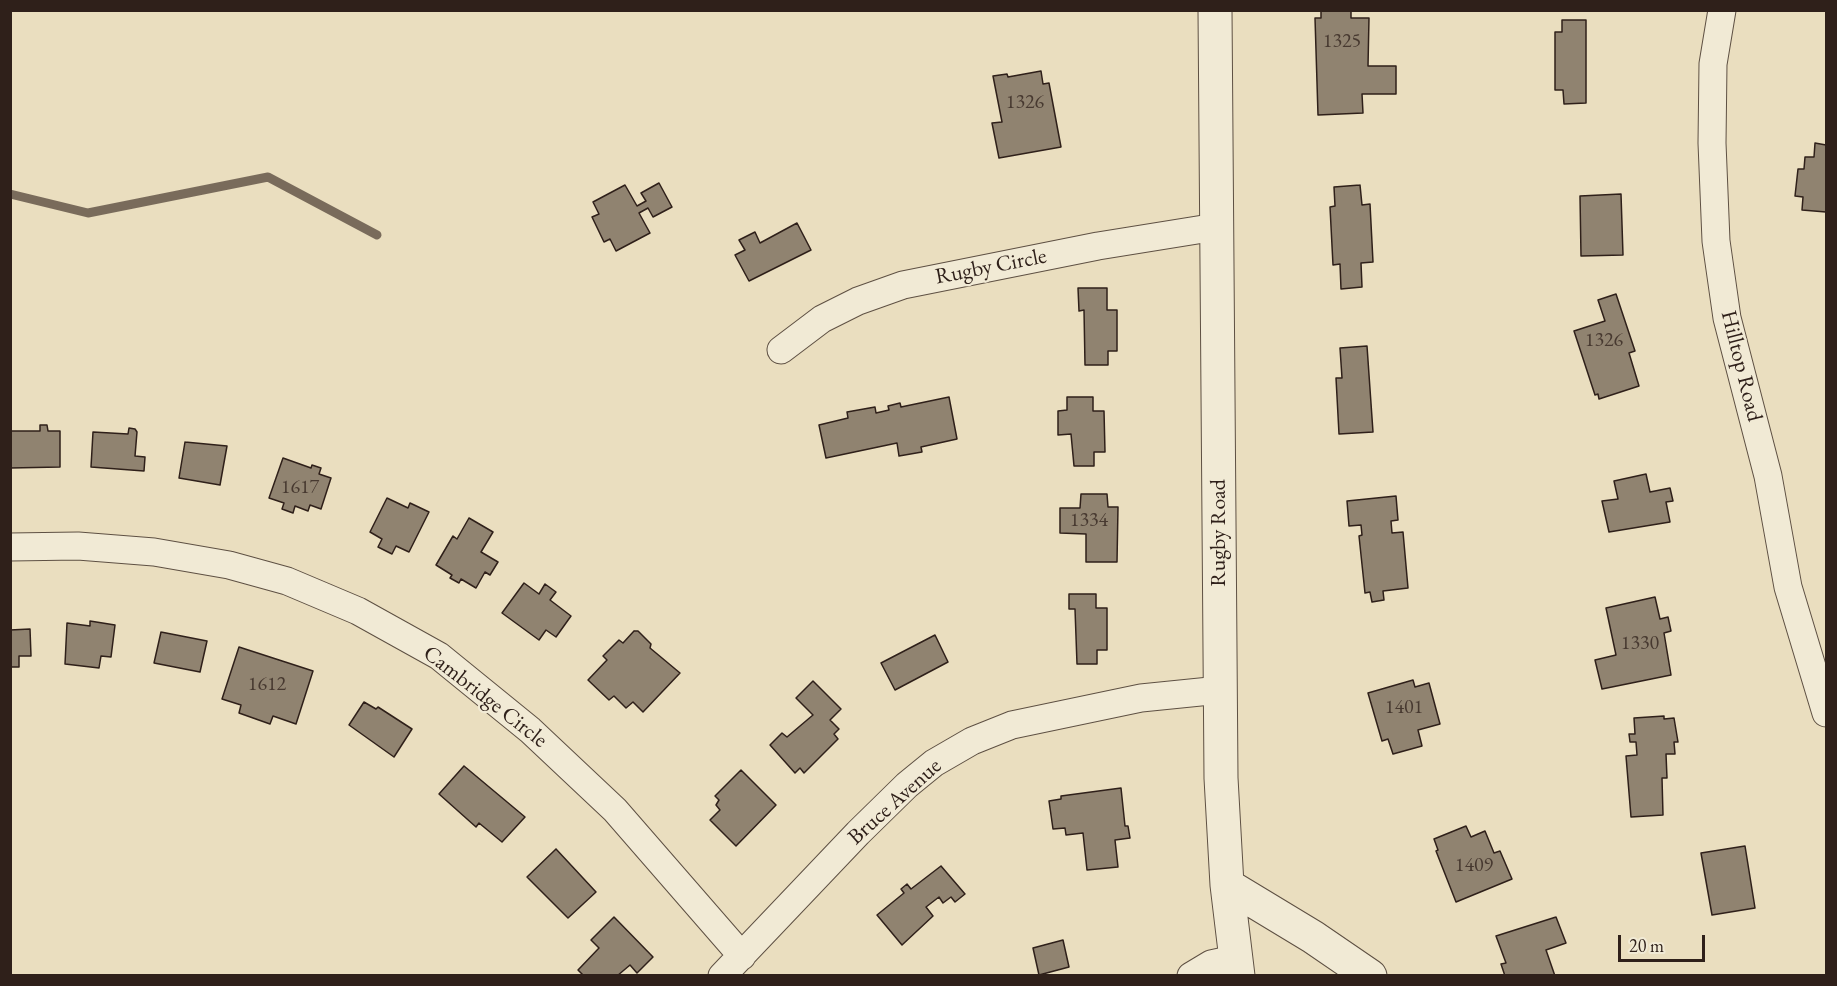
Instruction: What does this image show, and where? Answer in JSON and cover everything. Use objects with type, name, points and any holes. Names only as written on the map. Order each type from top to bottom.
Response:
[{"type":"street","name":"Rugby Road","points":[[1215,10],[1220,690],[1227,885],[1236,967]]},
{"type":"street","name":"Hilltop Road","points":[[1722,10],[1713,64],[1712,143],[1716,242],[1720,274],[1727,318],[1768,476],[1788,587],[1827,713]]},
{"type":"street","name":"Rugby Circle","points":[[781,350],[822,319],[858,301],[903,285],[1098,246],[1216,227]]},
{"type":"street","name":"Cambridge Circle","points":[[10,547],[78,546],[154,552],[229,565],[287,580],[358,611],[429,650],[530,730],[615,810],[742,956]]},
{"type":"street","name":"Bruce Avenue","points":[[722,975],[907,785],[934,763],[972,741],[1012,725],[1141,698],[1220,690]]},
{"type":"street","points":[[1227,885],[1370,975]]},
{"type":"street","points":[[1191,975],[1211,964],[1236,967]]},
{"type":"building","points":[[1321,10],[1351,10],[1351,18],[1369,18],[1368,66],[1396,66],[1396,94],[1362,94],[1363,113],[1318,115],[1315,18],[1321,18]]},
{"type":"building","points":[[1562,20],[1586,20],[1586,103],[1564,104],[1563,90],[1555,90],[1555,32],[1562,32]]},
{"type":"building","points":[[1041,71],[1043,84],[1049,83],[1061,147],[999,158],[992,123],[1002,122],[993,76],[1007,74],[1008,77]]},
{"type":"building","points":[[1815,143],[1826,145],[1826,212],[1802,210],[1803,197],[1795,196],[1798,169],[1804,169],[1805,157],[1814,157]]},
{"type":"building","points":[[659,183],[672,207],[653,217],[648,208],[639,213],[650,233],[616,251],[610,239],[604,242],[592,217],[599,214],[593,202],[625,185],[637,206],[646,201],[641,193]]},
{"type":"building","points":[[1360,185],[1362,205],[1370,204],[1373,262],[1361,263],[1362,287],[1341,289],[1340,264],[1333,265],[1330,207],[1335,206],[1334,187]]},
{"type":"building","points":[[1621,194],[1623,255],[1581,256],[1580,196]]},
{"type":"building","points":[[797,223],[811,250],[749,281],[735,255],[745,250],[739,240],[755,232],[760,243]]},
{"type":"building","points":[[1078,288],[1107,288],[1107,310],[1117,310],[1117,351],[1108,351],[1108,365],[1085,365],[1084,310],[1079,311]]},
{"type":"building","points":[[1616,294],[1635,351],[1629,353],[1639,386],[1599,399],[1598,394],[1595,395],[1574,331],[1605,321],[1598,300]]},
{"type":"building","points":[[1367,346],[1373,432],[1339,434],[1336,378],[1342,378],[1340,348]]},
{"type":"building","points":[[949,397],[957,439],[921,447],[922,452],[899,456],[897,443],[826,458],[819,425],[848,418],[847,412],[875,407],[876,413],[889,410],[888,406],[900,403],[901,407]]},
{"type":"building","points":[[1067,397],[1093,397],[1093,411],[1104,411],[1105,452],[1094,452],[1094,466],[1074,466],[1071,434],[1058,435],[1058,411],[1067,410]]},
{"type":"building","points":[[40,425],[47,425],[48,431],[60,431],[60,467],[10,468],[10,431],[40,431]]},
{"type":"building","points":[[129,428],[137,432],[135,456],[145,457],[144,471],[91,467],[93,432],[128,434]]},
{"type":"building","points":[[185,442],[227,446],[220,485],[179,478]]},
{"type":"building","points":[[283,458],[311,468],[312,465],[321,468],[319,474],[331,478],[321,509],[310,505],[308,511],[295,506],[293,513],[282,509],[284,503],[269,498]]},
{"type":"building","points":[[1646,474],[1650,492],[1670,488],[1673,501],[1666,502],[1670,522],[1609,532],[1602,501],[1618,499],[1614,481]]},
{"type":"building","points":[[1081,494],[1107,494],[1108,507],[1118,507],[1117,562],[1086,562],[1086,534],[1060,533],[1060,508],[1080,508]]},
{"type":"building","points":[[1396,496],[1398,520],[1391,521],[1392,533],[1403,532],[1408,588],[1383,591],[1384,600],[1372,602],[1370,592],[1365,593],[1359,536],[1362,535],[1361,525],[1349,526],[1347,501]]},
{"type":"building","points":[[387,498],[408,508],[410,503],[429,512],[409,552],[396,546],[392,554],[378,547],[382,539],[370,532]]},
{"type":"building","points":[[469,518],[493,532],[481,552],[498,562],[490,575],[485,572],[476,588],[461,579],[459,583],[450,578],[452,575],[436,565],[453,536],[457,539]]},
{"type":"building","points":[[524,583],[539,594],[545,584],[556,592],[550,600],[571,616],[556,637],[546,630],[539,640],[502,613]]},
{"type":"building","points":[[1069,594],[1096,594],[1096,608],[1107,608],[1107,650],[1097,650],[1097,664],[1077,664],[1075,609],[1069,609]]},
{"type":"building","points":[[1655,597],[1660,619],[1668,617],[1671,631],[1664,633],[1671,675],[1602,689],[1595,660],[1616,655],[1606,608]]},
{"type":"building","points":[[90,621],[115,625],[111,657],[101,656],[99,668],[65,664],[67,623],[90,626]]},
{"type":"building","points":[[30,629],[31,656],[19,656],[19,667],[10,667],[10,630]]},
{"type":"building","points":[[634,631],[638,631],[651,644],[650,648],[680,673],[643,712],[633,702],[626,708],[614,696],[609,700],[588,680],[607,660],[603,656],[619,640],[623,643]]},
{"type":"building","points":[[161,632],[207,641],[200,672],[154,663]]},
{"type":"building","points":[[935,635],[948,662],[895,690],[881,663]]},
{"type":"building","points":[[239,647],[313,671],[296,724],[273,716],[270,724],[239,713],[241,705],[222,699]]},
{"type":"building","points":[[1413,680],[1415,687],[1429,683],[1440,724],[1418,730],[1422,746],[1393,754],[1388,739],[1382,741],[1368,693]]},
{"type":"building","points":[[813,681],[841,709],[830,720],[839,729],[834,734],[838,739],[804,773],[800,768],[795,773],[770,745],[782,733],[787,737],[813,715],[796,698]]},
{"type":"building","points":[[364,702],[376,709],[378,707],[412,729],[394,757],[349,725]]},
{"type":"building","points":[[1664,716],[1664,719],[1674,718],[1678,742],[1674,742],[1675,754],[1666,754],[1667,778],[1662,778],[1663,815],[1631,817],[1626,756],[1637,755],[1636,742],[1630,742],[1629,734],[1635,734],[1634,718]]},
{"type":"building","points":[[464,766],[525,817],[502,842],[479,823],[476,827],[439,794]]},
{"type":"building","points":[[741,770],[776,805],[736,846],[710,820],[720,810],[716,805],[719,800],[715,796]]},
{"type":"building","points":[[1121,788],[1125,826],[1128,826],[1130,838],[1115,840],[1118,867],[1087,870],[1083,833],[1066,835],[1065,828],[1053,829],[1049,801],[1061,799],[1061,796]]},
{"type":"building","points":[[1466,826],[1471,837],[1485,831],[1494,853],[1500,851],[1512,879],[1456,902],[1436,851],[1438,850],[1434,839]]},
{"type":"building","points":[[1745,846],[1755,908],[1712,915],[1701,853]]},
{"type":"building","points":[[556,849],[596,892],[568,918],[527,877]]},
{"type":"building","points":[[941,866],[965,894],[955,902],[951,897],[943,903],[939,897],[926,907],[933,916],[902,945],[877,915],[904,893],[901,889],[907,884],[911,889]]},
{"type":"building","points":[[614,917],[653,957],[637,973],[630,965],[617,976],[584,976],[578,970],[599,948],[591,940]]},
{"type":"building","points":[[1556,917],[1566,943],[1546,950],[1555,976],[1505,976],[1501,964],[1506,963],[1496,936]]},
{"type":"building","points":[[1063,940],[1069,967],[1039,975],[1033,948]]},
{"type":"waterway","points":[[10,194],[88,213],[268,177],[377,235]]}]
